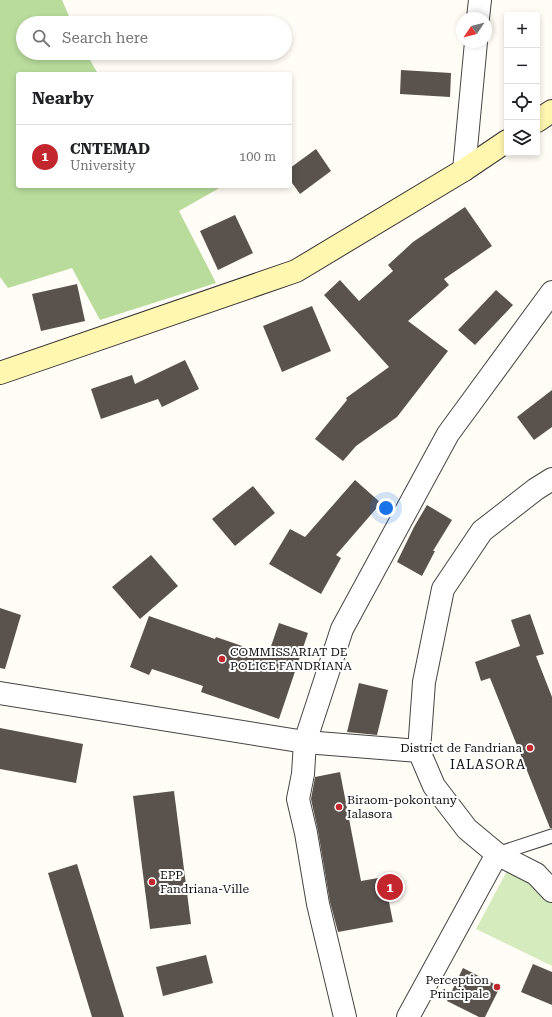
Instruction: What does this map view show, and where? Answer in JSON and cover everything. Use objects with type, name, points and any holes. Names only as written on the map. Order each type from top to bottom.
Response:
[{"type":"main road","points":[[538,120],[552,111]]},
{"type":"main road","points":[[0,373],[296,271],[464,170],[504,143]]},
{"type":"street","points":[[479,12],[480,0]]},
{"type":"street","points":[[464,170],[475,48]]},
{"type":"street","points":[[345,1017],[318,904],[306,833],[298,800],[303,774],[305,742],[342,629],[444,441],[552,292]]},
{"type":"street","points":[[552,480],[536,489],[482,531],[443,589],[424,682],[419,751],[434,786],[467,829],[497,854],[536,874],[552,891]]},
{"type":"street","points":[[0,693],[305,742],[419,751]]},
{"type":"street","points":[[408,1017],[497,854]]},
{"type":"lane","points":[[497,854],[552,836]]},
{"type":"green space","points":[[0,0],[62,0],[69,16],[16,16],[16,60],[90,60],[97,72],[16,72],[16,188],[219,188],[179,211],[216,283],[100,320],[72,268],[8,288],[0,277]]},
{"type":"green space","points":[[507,871],[524,877],[552,903],[552,966],[476,929]]},
{"type":"building","points":[[401,70],[451,73],[450,97],[400,94]]},
{"type":"building","points":[[316,149],[331,171],[300,194],[292,183],[292,167]]},
{"type":"building","points":[[465,207],[492,246],[444,279],[449,285],[408,321],[448,351],[397,417],[356,446],[343,461],[315,439],[347,400],[346,398],[389,367],[324,295],[340,280],[359,301],[393,271],[388,265],[413,242]]},
{"type":"building","points":[[235,215],[253,253],[218,270],[200,231]]},
{"type":"building","points":[[77,284],[85,321],[41,331],[32,294]]},
{"type":"building","points":[[496,290],[513,305],[475,345],[458,330]]},
{"type":"building","points":[[312,306],[331,351],[282,372],[263,326]]},
{"type":"building","points":[[185,360],[199,389],[162,407],[158,399],[101,419],[91,389],[132,375],[135,384]]},
{"type":"building","points":[[552,390],[552,427],[534,440],[517,417]]},
{"type":"building","points":[[355,480],[381,503],[336,555],[341,558],[321,594],[269,564],[290,529],[305,537]]},
{"type":"building","points":[[253,486],[275,513],[235,546],[212,519]]},
{"type":"building","points":[[427,505],[452,520],[433,551],[435,551],[422,576],[397,562],[414,527]]},
{"type":"building","points":[[151,555],[178,586],[140,619],[112,587]]},
{"type":"building","points":[[0,608],[21,615],[5,669],[0,668]]},
{"type":"building","points":[[530,614],[544,654],[536,656],[552,697],[552,828],[550,828],[490,678],[481,681],[475,662],[520,646],[511,620]]},
{"type":"building","points":[[149,616],[215,639],[216,637],[268,655],[279,623],[308,633],[279,719],[201,692],[203,686],[152,669],[149,675],[130,667]]},
{"type":"building","points":[[359,683],[388,690],[377,735],[347,732]]},
{"type":"building","points":[[0,728],[83,744],[76,783],[0,769]]},
{"type":"building","points":[[340,772],[361,881],[384,877],[393,922],[338,932],[330,902],[311,799],[315,777]]},
{"type":"building","points":[[174,791],[191,924],[150,929],[133,796]]},
{"type":"building","points":[[77,864],[124,1017],[92,1017],[48,873]]},
{"type":"building","points":[[206,955],[213,983],[163,996],[156,967]]},
{"type":"building","points":[[533,964],[552,972],[552,1005],[521,992]]},
{"type":"building","points":[[463,968],[500,987],[485,1017],[479,1017],[447,1001]]},
{"type":"place","name":"COMMISSARIAT DE POLICE FANDRIANA","points":[[222,659]]},
{"type":"place","name":"District de Fandriana","points":[[530,748]]},
{"type":"place","name":"Biraom-pokontany Ialasora","points":[[339,807]]},
{"type":"place","name":"EPP Fandriana-Ville","points":[[152,882]]},
{"type":"place","name":"CNTEMAD","points":[[390,887]]},
{"type":"place","name":"Perception Principale","points":[[497,987]]},
{"type":"district","name":"IALASORA","points":[[488,764]]}]
